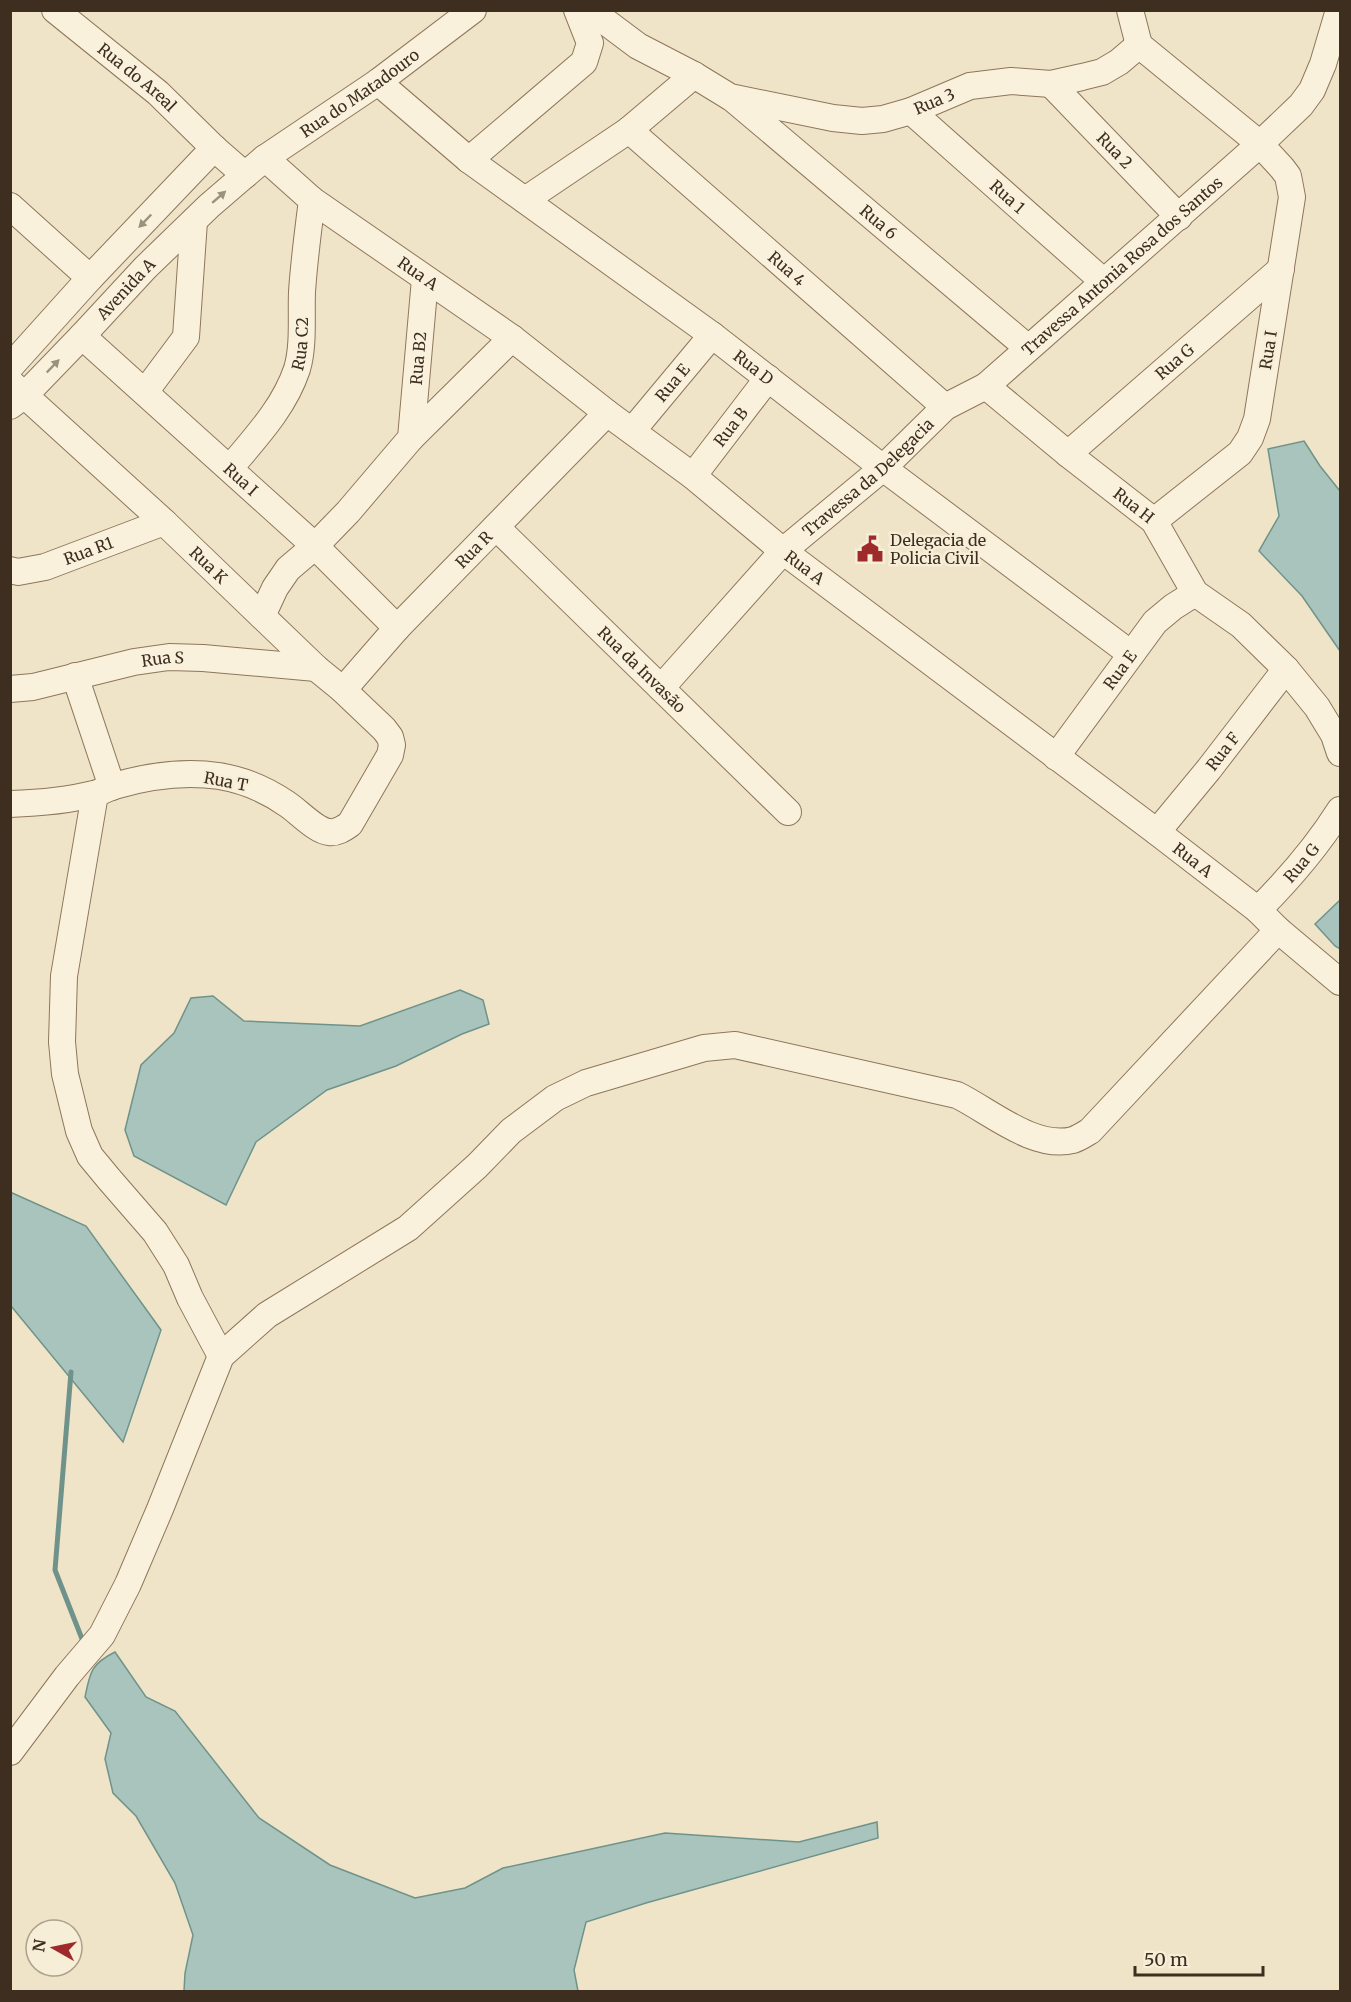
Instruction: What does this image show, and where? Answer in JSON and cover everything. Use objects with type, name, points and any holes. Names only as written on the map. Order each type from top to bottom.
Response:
[{"type":"street","name":"Rua do Areal","points":[[56,10],[158,93],[245,175]]},
{"type":"street","name":"Rua do Matadouro","points":[[245,175],[266,158],[378,82],[472,10]]},
{"type":"street","points":[[470,160],[584,62],[590,43],[577,10]]},
{"type":"street","name":"Rua 3","points":[[590,10],[638,46],[730,97],[834,118],[862,121],[883,119],[911,111],[970,86],[1011,81],[1051,84],[1102,72],[1119,62],[1139,45]]},
{"type":"street","points":[[1130,10],[1139,45],[1260,144]]},
{"type":"street","name":"Travessa Antonia Rosa dos Santos","points":[[986,386],[1179,217],[1301,105],[1318,78],[1338,10]]},
{"type":"street","points":[[525,200],[629,129],[694,75]]},
{"type":"street","name":"Rua D","points":[[378,82],[470,160],[712,335],[883,468],[1131,654]]},
{"type":"street","name":"Rua 2","points":[[1051,84],[1179,217]]},
{"type":"street","name":"Rua 6","points":[[730,97],[1028,348]]},
{"type":"street","name":"Rua 1","points":[[911,111],[1104,282]]},
{"type":"street","name":"Rua 4","points":[[629,129],[945,407]]},
{"type":"street","name":"Rua I","points":[[1154,521],[1240,453],[1250,438],[1257,419],[1292,197],[1291,186],[1282,168],[1260,144]]},
{"type":"street","name":"Avenida A","points":[[10,368],[90,278],[214,148]]},
{"type":"street","name":"Rua A","points":[[266,158],[312,200],[512,338],[607,413],[693,476],[783,551],[1258,910],[1278,930],[1341,982]]},
{"type":"street","name":"Avenida A","points":[[15,394],[82,336],[145,268],[245,175]]},
{"type":"street","name":"Rua C2","points":[[230,468],[269,421],[283,399],[297,369],[302,329],[304,256],[312,200]]},
{"type":"street","points":[[10,206],[90,278]]},
{"type":"street","points":[[145,392],[186,338],[194,221]]},
{"type":"street","name":"Rua G","points":[[1068,454],[1281,269]]},
{"type":"street","name":"Rua B2","points":[[411,438],[425,279]]},
{"type":"street","name":"Rua E","points":[[632,431],[712,335]]},
{"type":"street","name":"Rua I","points":[[82,336],[315,546],[397,628]]},
{"type":"street","points":[[262,616],[275,588],[288,569],[315,546],[348,512],[411,438],[512,338]]},
{"type":"street","name":"Rua B","points":[[693,476],[768,378]]},
{"type":"street","name":"Travessa da Delegacia","points":[[661,688],[783,551],[883,468],[945,407],[986,386]]},
{"type":"street","name":"Rua H","points":[[986,386],[1154,521],[1195,594],[1241,625],[1286,669]]},
{"type":"street","name":"Rua K","points":[[15,394],[164,522],[316,668],[384,729],[392,745],[390,755]]},
{"type":"street","name":"Rua R","points":[[343,690],[397,628],[607,413]]},
{"type":"street","name":"Rua R1","points":[[10,570],[18,572],[45,567],[164,522]]},
{"type":"street","name":"Rua da Invasão","points":[[495,527],[788,812]]},
{"type":"street","name":"Rua E","points":[[1056,757],[1155,622],[1173,607],[1195,594]]},
{"type":"street","name":"Rua S","points":[[10,689],[33,687],[134,662],[169,657],[316,668]]},
{"type":"street","points":[[1286,669],[1317,708],[1334,735],[1341,753]]},
{"type":"street","name":"Rua F","points":[[1157,832],[1286,669]]},
{"type":"street","points":[[75,676],[103,790],[64,976],[62,1042],[65,1074],[79,1131],[90,1156],[155,1232],[176,1265],[220,1356]]},
{"type":"street","name":"Rua T","points":[[10,804],[39,803],[103,790],[152,776],[184,774],[219,776],[256,786],[285,803],[321,830],[340,831],[350,824],[390,755]]},
{"type":"street","name":"Rua G","points":[[1258,910],[1280,889],[1317,845],[1341,810]]},
{"type":"street","points":[[10,1752],[102,1635],[128,1584],[160,1509],[220,1356],[267,1315],[408,1228],[468,1174],[511,1131],[555,1098],[586,1083],[704,1048],[735,1046],[957,1095],[1028,1135],[1050,1140],[1073,1140],[1090,1131],[1278,930]]},
{"type":"water","points":[[1304,441],[1340,491],[1340,651],[1302,596],[1259,551],[1279,516],[1268,449]]},
{"type":"water","points":[[1340,900],[1340,949],[1315,924]]},
{"type":"water","points":[[460,990],[483,1000],[489,1024],[462,1034],[396,1066],[327,1090],[256,1142],[226,1205],[134,1156],[125,1130],[141,1065],[174,1033],[191,998],[213,996],[244,1021],[360,1026]]},
{"type":"water","points":[[10,1192],[86,1226],[161,1330],[123,1442],[11,1306]]},
{"type":"water","points":[[115,1652],[146,1697],[175,1711],[259,1818],[330,1865],[415,1898],[465,1888],[503,1868],[665,1833],[799,1842],[877,1822],[878,1838],[586,1922],[574,1970],[578,1991],[184,1991],[185,1973],[193,1935],[175,1883],[136,1816],[113,1793],[105,1759],[111,1733],[85,1697],[88,1681],[96,1665]]},
{"type":"waterway","points":[[71,1372],[55,1570],[84,1644]]},
{"type":"place","name":"Delegacia de Policia Civil","points":[[870,549]]}]
